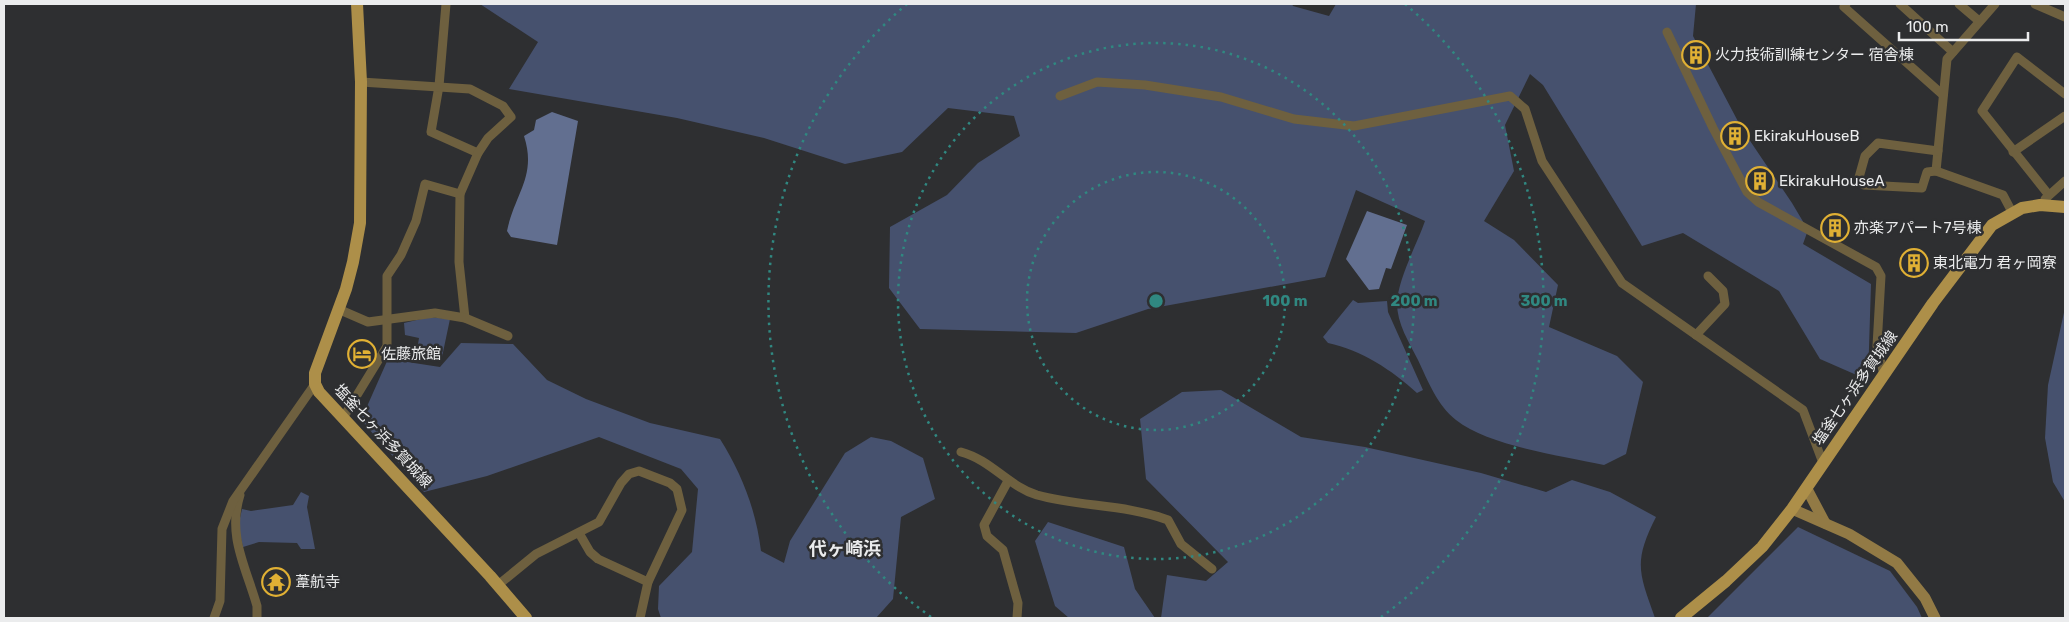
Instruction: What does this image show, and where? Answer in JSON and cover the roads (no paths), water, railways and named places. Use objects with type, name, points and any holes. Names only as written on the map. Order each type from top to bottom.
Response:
[{"type":"main road","name":"塩釜七ヶ浜多賀城線","points":[[357,4],[361,82],[360,223],[354,262],[315,373],[315,384],[319,392],[498,585],[526,618]]},
{"type":"main road","name":"塩釜七ヶ浜多賀城線","points":[[1681,618],[1726,581],[1762,546],[1792,510],[1884,375],[1992,225],[2012,212],[2044,200],[2065,207]]},
{"type":"street","points":[[446,4],[439,86],[431,132],[478,153]]},
{"type":"street","points":[[1846,4],[1844,7],[1943,95]]},
{"type":"street","points":[[1900,4],[1953,52]]},
{"type":"street","points":[[1959,4],[1979,22]]},
{"type":"street","points":[[1936,172],[1947,59],[1995,4]]},
{"type":"street","points":[[2035,4],[2065,17]]},
{"type":"street","points":[[1667,32],[1713,128],[1747,192],[1758,202],[1876,267],[1880,271],[1882,276],[1877,346],[1884,375]]},
{"type":"street","points":[[2065,94],[2017,57],[1982,111],[2013,152],[2044,200],[2065,181]]},
{"type":"street","points":[[361,82],[470,89],[489,97],[503,106],[511,117],[488,138],[478,153],[460,194],[459,262],[465,318]]},
{"type":"street","points":[[1060,96],[1097,82],[1145,84],[1221,97],[1294,118],[1354,126],[1510,96],[1525,109],[1542,161],[1622,284],[1803,410],[1823,463]]},
{"type":"street","points":[[2013,152],[2065,116]]},
{"type":"street","points":[[1938,151],[1878,143],[1865,156],[1858,181],[1864,185],[1922,188],[1927,172],[1936,172],[2003,195],[2012,212]]},
{"type":"street","points":[[344,418],[387,346],[387,276],[401,255],[416,221],[426,184],[460,194]]},
{"type":"street","points":[[1696,335],[1725,304],[1723,291],[1708,276]]},
{"type":"street","points":[[338,309],[368,322],[435,313],[465,318],[508,336]]},
{"type":"street","points":[[214,618],[220,601],[222,528],[233,501],[315,384]]},
{"type":"street","points":[[961,452],[976,456],[993,467],[1008,481],[1035,494],[1060,500],[1112,506],[1152,514],[1168,520],[1181,544],[1212,569]]},
{"type":"street","points":[[498,585],[536,554],[599,522],[621,483],[630,474],[639,471],[670,483],[677,489],[682,510],[648,582],[640,618]]},
{"type":"street","points":[[1008,481],[984,525],[986,536],[1003,550],[1018,603],[1017,618]]},
{"type":"street","points":[[243,486],[236,517],[235,536],[257,606],[257,618]]},
{"type":"street","points":[[1807,489],[1825,523]]},
{"type":"street","points":[[1792,510],[1849,534],[1897,563],[1925,598],[1935,618]]},
{"type":"street","points":[[579,533],[590,552],[598,559],[648,582]]},
{"type":"place","name":"火力技術訓練センター 宿舎棟","points":[[1696,55]]},
{"type":"place","name":"EkirakuHouseB","points":[[1735,136]]},
{"type":"place","name":"EkirakuHouseA","points":[[1760,181]]},
{"type":"place","name":"亦楽アパート7号棟","points":[[1835,228]]},
{"type":"place","name":"東北電力 君ヶ岡寮","points":[[1914,263]]},
{"type":"place","name":"佐藤旅館","points":[[362,354]]},
{"type":"place","name":"葦航寺","points":[[276,582]]},
{"type":"district","name":"代ヶ崎浜","points":[[845,549]]}]
